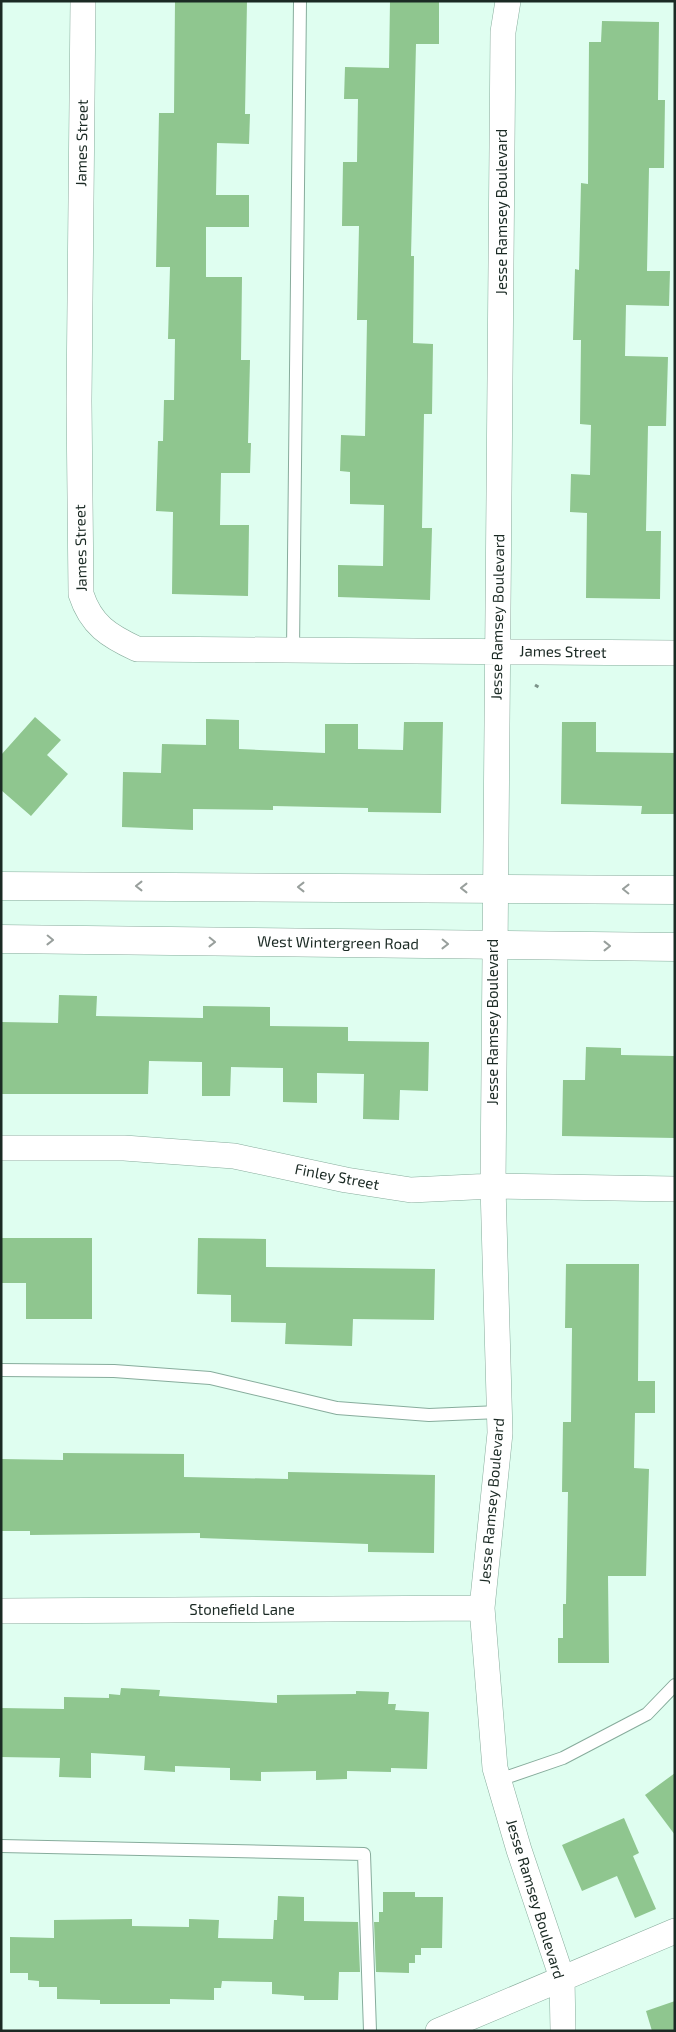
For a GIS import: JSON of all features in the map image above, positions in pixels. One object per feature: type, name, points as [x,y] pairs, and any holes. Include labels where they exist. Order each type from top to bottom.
[{"type":"street","name":"James Street","points":[[83,1],[79,401],[81,594],[86,610],[110,637],[137,649],[675,653]]},
{"type":"street","name":"Jesse Ramsey Boulevard","points":[[508,1],[503,32],[494,945],[493,1186],[500,1433],[482,1608],[495,1768],[519,1850],[562,1978],[563,2031]]},
{"type":"street","points":[[1,886],[675,890]]},
{"type":"street","name":"West Wintergreen Road","points":[[1,939],[675,946]]},
{"type":"street","name":"Finley Street","points":[[1,1148],[124,1148],[234,1156],[346,1180],[411,1190],[493,1186],[675,1189]]},
{"type":"street","name":"Stonefield Lane","points":[[1,1611],[482,1608]]},
{"type":"street","points":[[438,2031],[675,1931]]},
{"type":"lane","points":[[293,650],[300,1]]},
{"type":"lane","points":[[1,1370],[114,1371],[210,1378],[337,1408],[429,1415],[499,1412]]},
{"type":"lane","points":[[499,1780],[562,1758],[647,1714],[675,1685]]},
{"type":"lane","points":[[1,1846],[364,1854],[370,2031]]},
{"type":"path","points":[[536,685],[540,688]]},
{"type":"building","points":[[175,1],[247,1],[245,114],[250,114],[249,144],[217,143],[216,195],[249,195],[249,227],[206,227],[206,277],[242,277],[241,360],[250,360],[248,443],[251,443],[250,473],[221,473],[220,525],[249,525],[248,596],[172,594],[173,512],[156,511],[158,441],[163,441],[164,400],[174,400],[175,339],[168,339],[170,267],[156,267],[159,113],[174,113]]},
{"type":"building","points":[[390,1],[439,1],[439,44],[416,44],[411,256],[414,256],[413,343],[433,344],[432,414],[424,414],[422,528],[432,528],[430,600],[338,597],[338,565],[383,566],[384,505],[350,504],[350,472],[340,471],[341,435],[365,436],[367,320],[357,320],[359,226],[342,226],[343,162],[357,162],[358,99],[344,99],[345,67],[389,68]]},
{"type":"building","points":[[602,21],[659,22],[658,100],[665,100],[664,168],[649,168],[647,271],[670,271],[669,306],[626,305],[625,356],[668,357],[666,426],[648,426],[646,531],[661,531],[660,599],[586,598],[587,513],[570,512],[571,474],[590,475],[591,425],[580,424],[581,340],[573,340],[575,269],[579,270],[581,183],[588,184],[589,42],[601,42]]},
{"type":"building","points":[[35,717],[61,740],[47,755],[68,774],[31,816],[1,790],[1,755]]},
{"type":"building","points":[[206,719],[239,720],[239,749],[325,753],[325,724],[358,724],[358,749],[403,750],[404,722],[443,722],[441,813],[368,812],[368,808],[273,806],[273,810],[193,809],[193,830],[122,827],[123,772],[161,773],[162,744],[206,745]]},
{"type":"building","points":[[562,722],[596,722],[596,752],[675,753],[675,814],[641,814],[642,806],[561,804]]},
{"type":"building","points":[[59,995],[97,996],[96,1016],[203,1018],[203,1006],[270,1007],[270,1026],[348,1027],[348,1041],[429,1042],[428,1091],[400,1090],[399,1120],[363,1119],[364,1074],[317,1073],[317,1103],[283,1102],[283,1068],[231,1067],[230,1096],[202,1096],[202,1062],[149,1061],[148,1094],[1,1094],[1,1022],[58,1023]]},
{"type":"building","points":[[586,1047],[621,1048],[621,1055],[674,1056],[675,1138],[562,1136],[563,1080],[585,1080]]},
{"type":"building","points":[[1,1238],[92,1238],[92,1319],[26,1319],[26,1283],[1,1283]]},
{"type":"building","points":[[198,1238],[266,1239],[266,1267],[435,1269],[434,1320],[353,1319],[352,1346],[285,1344],[286,1323],[231,1322],[231,1295],[197,1294]]},
{"type":"building","points":[[566,1264],[639,1264],[638,1381],[655,1381],[655,1413],[635,1413],[634,1468],[649,1469],[646,1576],[608,1576],[609,1663],[558,1663],[558,1638],[563,1638],[563,1604],[566,1604],[568,1492],[562,1492],[563,1422],[571,1422],[572,1328],[565,1328]]},
{"type":"building","points":[[63,1453],[184,1454],[184,1477],[288,1479],[288,1472],[435,1475],[434,1553],[368,1552],[368,1544],[200,1538],[200,1533],[30,1535],[30,1531],[1,1531],[1,1459],[63,1460]]},
{"type":"building","points":[[121,1688],[160,1690],[159,1696],[277,1703],[277,1695],[356,1694],[356,1691],[389,1692],[388,1704],[396,1704],[395,1710],[429,1712],[427,1769],[391,1768],[391,1772],[347,1771],[347,1779],[316,1780],[316,1771],[261,1772],[261,1781],[230,1780],[230,1768],[175,1766],[175,1772],[144,1770],[145,1756],[91,1753],[91,1778],[59,1777],[60,1758],[1,1757],[1,1708],[64,1709],[64,1697],[109,1698],[109,1694],[120,1695]]},
{"type":"building","points":[[675,1773],[675,1835],[645,1795]]},
{"type":"building","points":[[624,1818],[639,1853],[633,1856],[656,1909],[635,1918],[617,1876],[582,1891],[562,1845]]},
{"type":"building","points":[[383,1892],[415,1892],[415,1897],[443,1897],[442,1948],[421,1948],[421,1955],[415,1955],[415,1963],[409,1963],[409,1973],[376,1972],[374,1922],[379,1922],[379,1912],[383,1912]]},
{"type":"building","points":[[278,1896],[304,1897],[304,1921],[358,1922],[360,1972],[339,1972],[338,2000],[304,2000],[304,1996],[272,1994],[272,1982],[222,1981],[221,1988],[214,1988],[214,2000],[170,1999],[170,2004],[100,2004],[100,2000],[57,1999],[57,1987],[39,1987],[39,1981],[28,1980],[28,1973],[10,1973],[10,1937],[54,1938],[54,1920],[132,1919],[132,1926],[189,1927],[189,1919],[219,1920],[218,1938],[273,1939],[274,1920],[277,1920]]},
{"type":"building","points":[[675,2001],[675,2031],[652,2031],[646,2011]]}]
